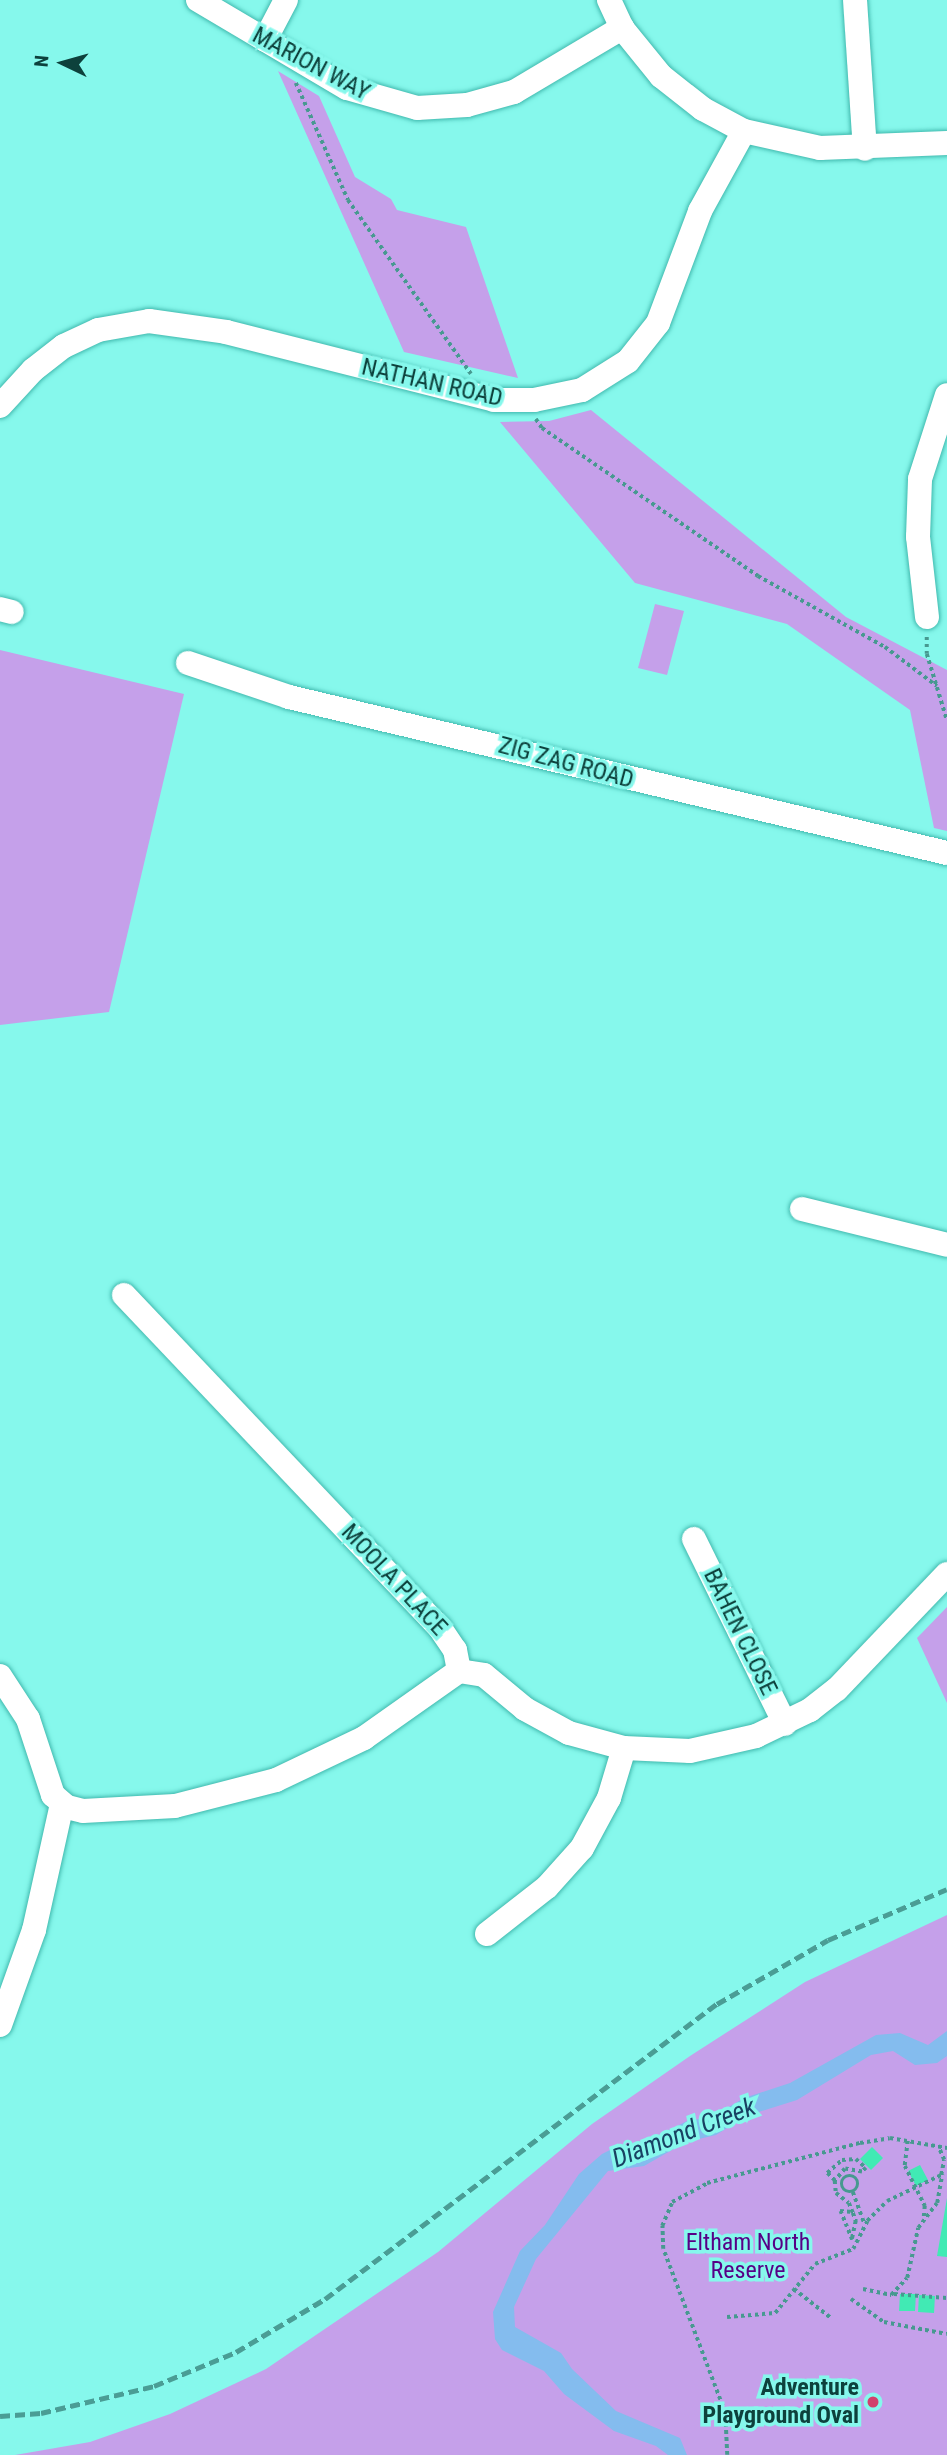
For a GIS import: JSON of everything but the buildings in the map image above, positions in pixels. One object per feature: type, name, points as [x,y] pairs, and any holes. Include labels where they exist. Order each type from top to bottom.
[{"type":"street","name":"MARION WAY","points":[[198,0],[361,95],[434,108],[483,102],[514,92],[622,28]]},
{"type":"street","points":[[265,40],[286,0]]},
{"type":"street","points":[[609,0],[622,28],[673,87],[744,131],[797,146],[865,149],[947,143]]},
{"type":"street","points":[[855,0],[865,149]]},
{"type":"street","name":"NATHAN ROAD","points":[[0,406],[33,370],[64,346],[98,330],[149,321],[226,332],[495,400],[534,400],[582,390],[628,361],[658,323],[700,211],[744,131]]},
{"type":"street","points":[[927,617],[918,537],[919,488],[928,444],[947,395]]},
{"type":"street","name":"ZIG ZAG ROAD","points":[[188,663],[289,697],[947,853]]},
{"type":"street","points":[[802,1209],[947,1245]]},
{"type":"street","name":"MOOLA PLACE","points":[[124,1295],[440,1628],[452,1644],[459,1671]]},
{"type":"street","name":"BAHEN CLOSE","points":[[694,1539],[785,1724]]},
{"type":"street","points":[[0,1676],[28,1720],[50,1788],[62,1804],[83,1811],[154,1808],[256,1787],[363,1738],[459,1671],[484,1675],[524,1709],[560,1729],[624,1748],[705,1749],[785,1724],[837,1689],[947,1574]]},
{"type":"street","points":[[487,1934],[547,1887],[582,1848],[609,1798],[624,1748]]},
{"type":"street","points":[[0,2025],[34,1930],[62,1804]]},
{"type":"path","points":[[927,617],[927,654],[947,720]]},
{"type":"path","points":[[908,2141],[905,2166],[925,2206],[923,2218]]},
{"type":"path","points":[[727,2455],[725,2413],[663,2249],[662,2226],[668,2209],[685,2192],[706,2183],[860,2143],[908,2141],[947,2148]]},
{"type":"path","points":[[891,2294],[910,2274],[916,2232],[923,2218],[937,2203],[944,2160],[938,2147]]},
{"type":"path","points":[[847,2169],[862,2172],[866,2168],[856,2159],[845,2159],[828,2171],[835,2181],[838,2196],[853,2212],[857,2227],[852,2240],[840,2211],[853,2212]]},
{"type":"path","points":[[845,2159],[847,2169]]},
{"type":"path","points":[[835,2181],[847,2169]]},
{"type":"path","points":[[727,2317],[770,2316],[818,2262],[853,2249],[865,2225],[896,2195],[916,2188],[942,2173]]},
{"type":"path","points":[[844,2190],[843,2180],[852,2176],[858,2184],[853,2192]]},
{"type":"path","points":[[838,2196],[844,2190]]},
{"type":"path","points":[[844,2190],[853,2192]]},
{"type":"path","points":[[853,2192],[865,2225]]},
{"type":"path","points":[[794,2289],[831,2318]]},
{"type":"path","points":[[863,2289],[891,2294],[914,2292],[947,2298]]},
{"type":"path","points":[[851,2299],[884,2322],[947,2334]]},
{"type":"green space","points":[[278,71],[319,96],[355,177],[391,199],[397,210],[466,227],[518,378],[404,352]]},
{"type":"green space","points":[[591,410],[846,617],[947,670],[947,831],[934,828],[910,710],[787,624],[635,583],[500,422],[549,421]]},
{"type":"green space","points":[[655,604],[684,611],[667,675],[638,668]]},
{"type":"green space","points":[[0,650],[184,694],[109,1012],[0,1025]]},
{"type":"green space","points":[[947,1607],[947,1703],[917,1638]]},
{"type":"green space","name":"Eltham North Reserve","points":[[947,1915],[947,2455],[15,2455],[90,2442],[170,2414],[266,2369],[438,2252],[592,2124],[690,2056],[805,1982]]},
{"type":"water","name":"Diamond Creek","points":[[947,2031],[947,2056],[937,2063],[915,2065],[893,2051],[871,2055],[797,2100],[746,2116],[716,2135],[686,2142],[644,2166],[608,2171],[536,2259],[514,2307],[515,2327],[561,2353],[572,2369],[616,2411],[680,2438],[687,2455],[668,2455],[656,2446],[614,2431],[564,2394],[544,2371],[502,2350],[495,2339],[493,2312],[520,2251],[545,2225],[579,2174],[602,2154],[618,2146],[640,2145],[687,2121],[712,2117],[744,2098],[790,2083],[876,2035],[900,2033],[928,2045]]},
{"type":"railway","points":[[0,2416],[41,2413],[154,2386],[236,2352],[325,2299],[717,2004],[828,1940],[947,1889]]},
{"type":"place","name":"Adventure Playground Oval","points":[[873,2402]]}]
